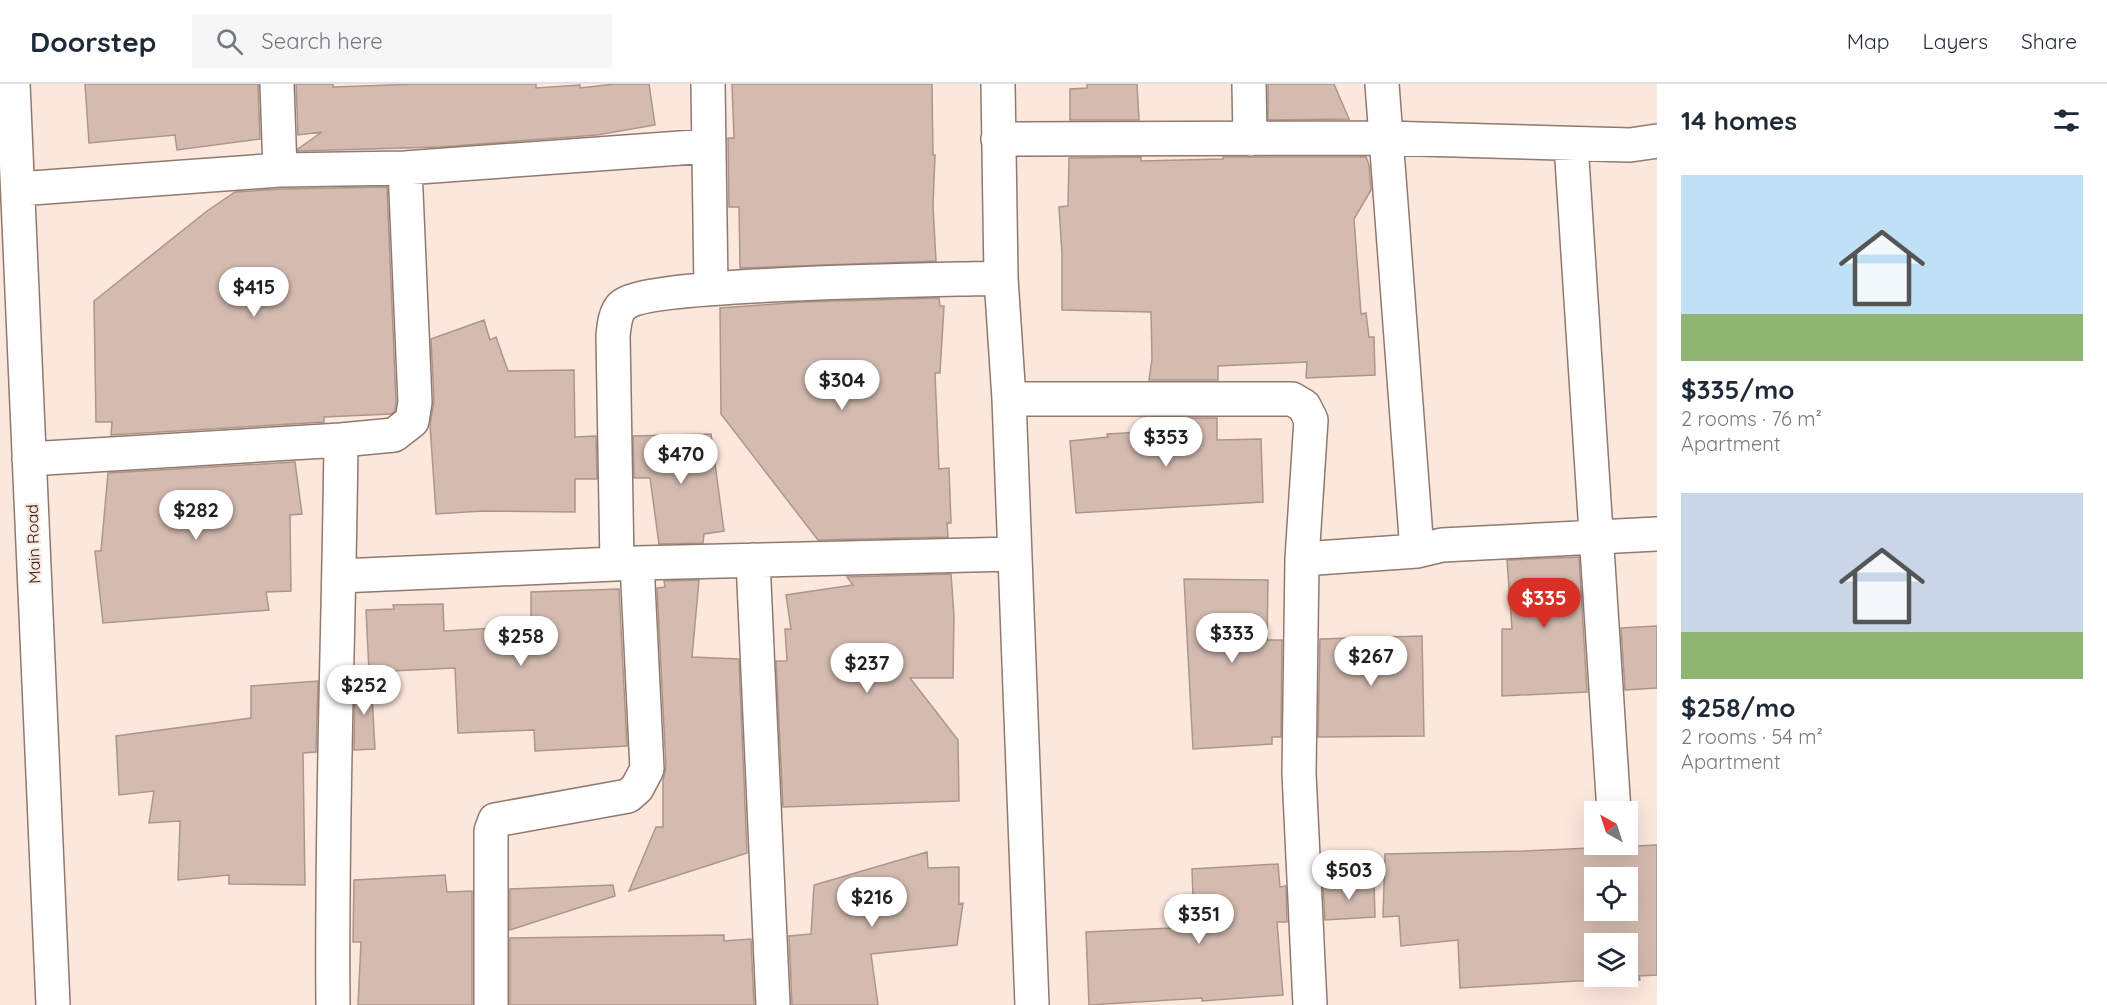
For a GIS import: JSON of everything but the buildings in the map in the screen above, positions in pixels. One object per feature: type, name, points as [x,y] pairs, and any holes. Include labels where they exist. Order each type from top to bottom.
[{"type":"street","name":"Main Road","points":[[13,84],[18,189],[13,376],[29,459],[53,1005]]},
{"type":"street","points":[[277,84],[280,170]]},
{"type":"street","points":[[708,84],[711,288]]},
{"type":"street","points":[[998,84],[1001,278],[1009,399],[1032,1005]]},
{"type":"street","points":[[1249,84],[1250,139]]},
{"type":"street","points":[[1382,84],[1417,551]]},
{"type":"street","points":[[999,139],[1385,138],[1630,145],[1657,141]]},
{"type":"street","points":[[1571,144],[1613,801]]},
{"type":"street","points":[[18,189],[280,170],[405,168],[708,146]]},
{"type":"street","points":[[29,459],[394,435],[411,421],[415,402],[405,168]]},
{"type":"street","points":[[491,1005],[490,831],[495,820],[628,796],[637,788],[647,769],[627,563],[613,336],[615,318],[622,305],[640,298],[711,288],[1001,278]]},
{"type":"street","points":[[1009,399],[1292,399],[1304,406],[1311,420],[1302,559],[1299,773],[1310,1005]]},
{"type":"street","points":[[333,1005],[332,914],[341,440]]},
{"type":"street","points":[[1302,559],[1417,551],[1442,545],[1657,534]]},
{"type":"street","points":[[340,576],[627,563],[1014,554]]},
{"type":"street","points":[[753,560],[773,1005]]}]
